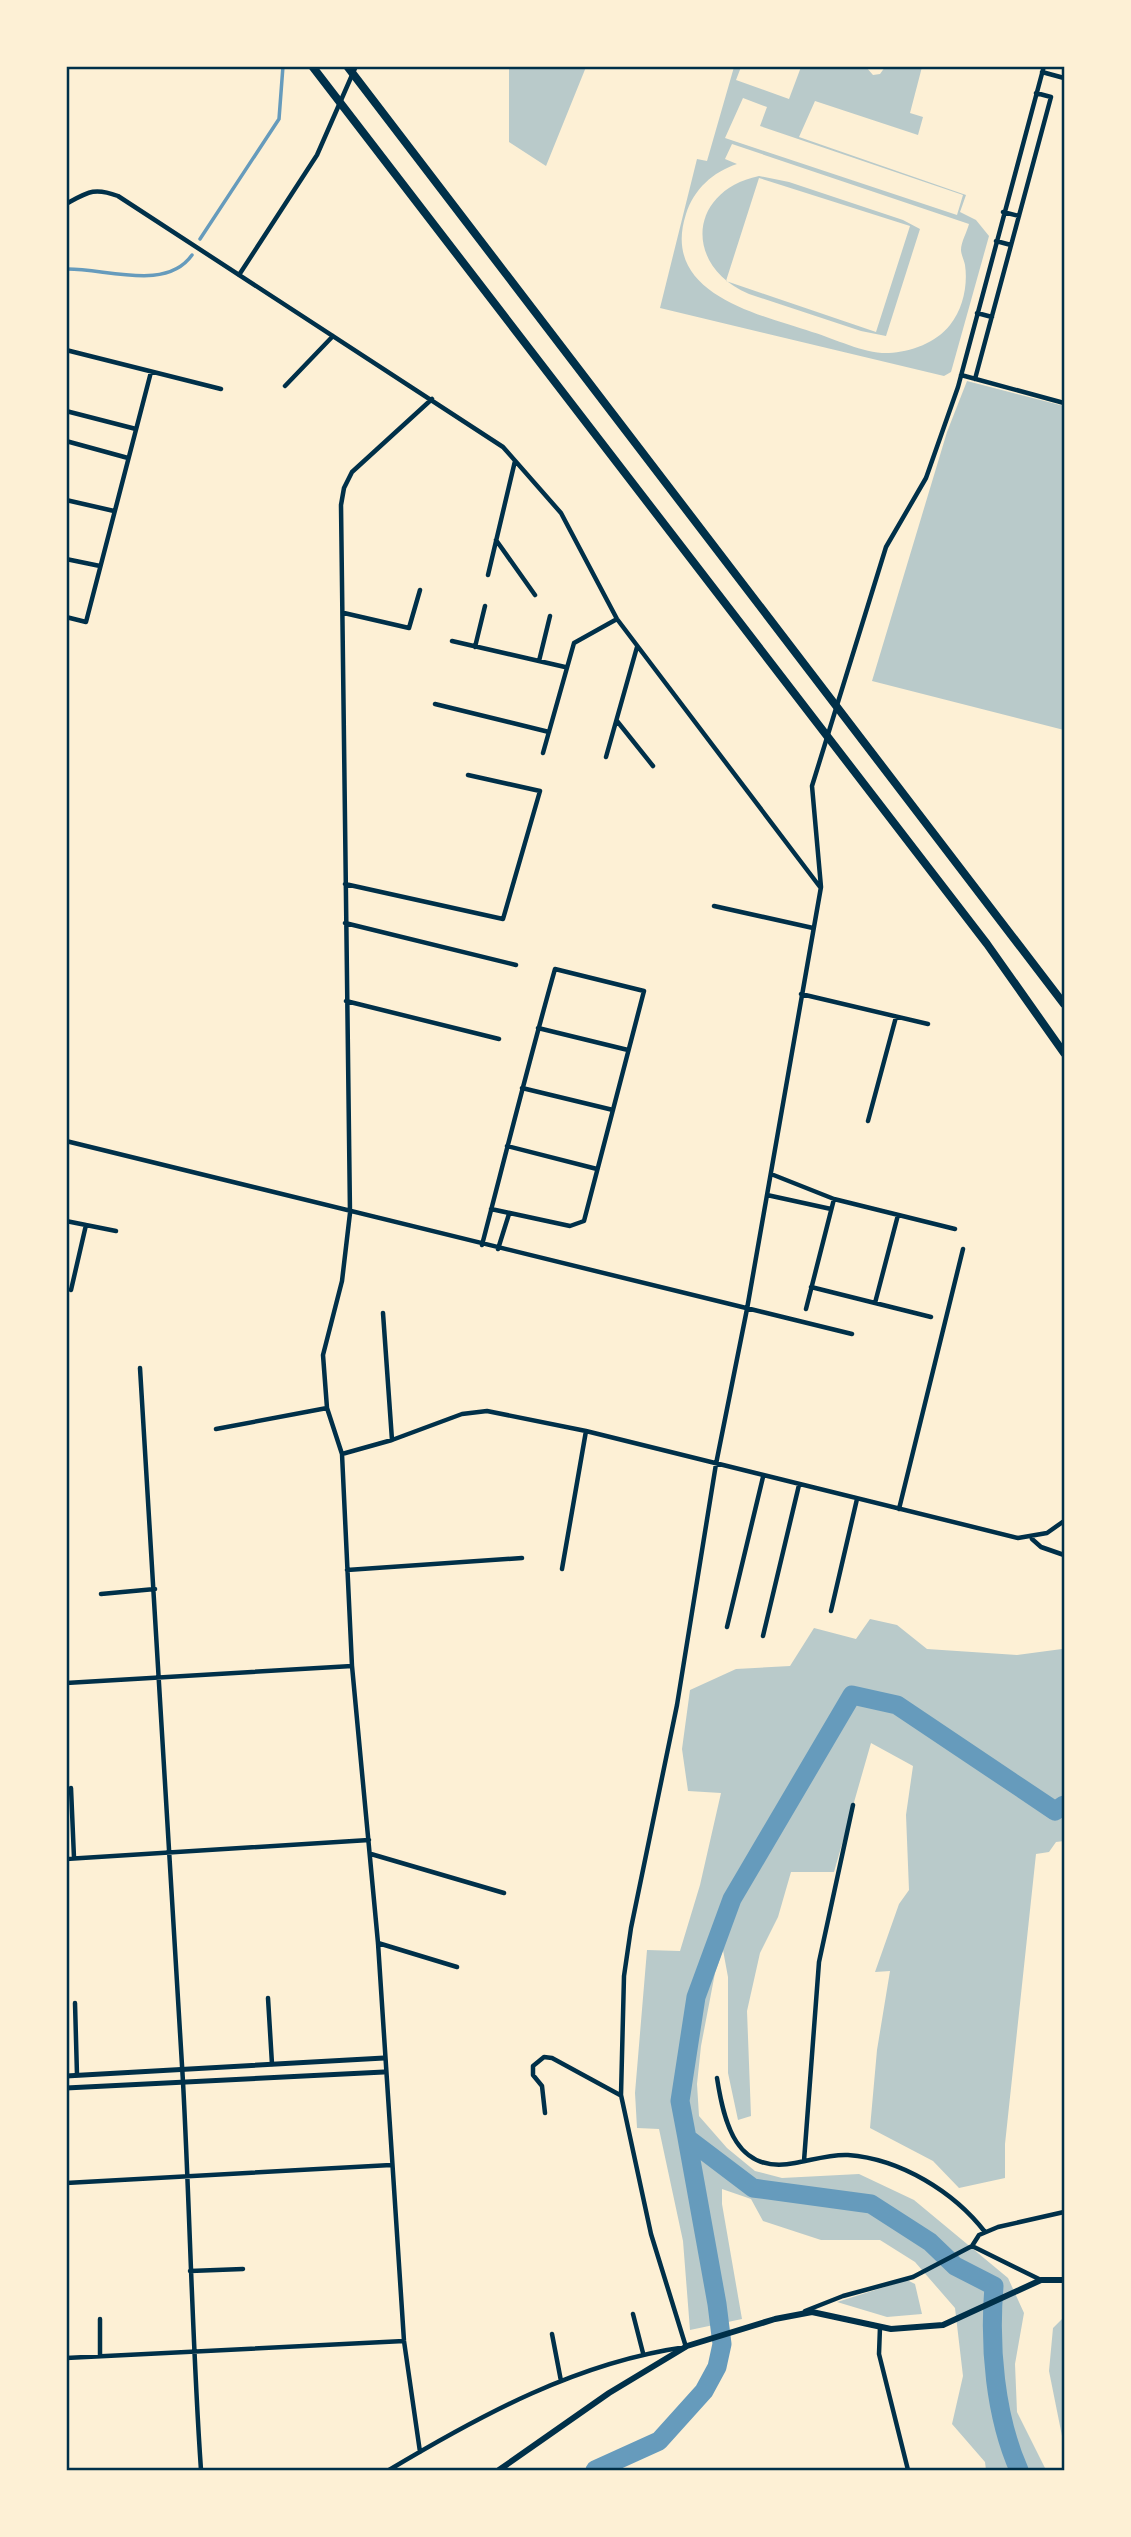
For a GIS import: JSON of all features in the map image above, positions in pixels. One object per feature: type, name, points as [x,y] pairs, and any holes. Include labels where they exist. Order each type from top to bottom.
[{"type":"highway","points":[[312,66],[979,933],[1065,1053]]},
{"type":"highway","points":[[347,66],[1065,1004]]},
{"type":"main road","points":[[499,2470],[609,2393],[687,2346],[797,2314],[823,2312],[880,2327],[916,2330],[943,2325],[1041,2280],[1065,2280]]},
{"type":"street","points":[[239,275],[328,135],[356,66]]},
{"type":"street","points":[[389,2470],[483,2417],[561,2381],[643,2353],[687,2346],[651,2234],[621,2095],[621,2022],[631,1928],[677,1705],[716,1464],[747,1309],[821,887],[819,842],[811,799],[817,769],[886,547],[926,478],[961,375],[1043,69],[1065,78]]},
{"type":"street","points":[[975,379],[1051,97],[1036,93]]},
{"type":"street","points":[[66,204],[87,192],[100,190],[118,196],[503,447],[561,513],[617,619],[821,887]]},
{"type":"street","points":[[1003,212],[1019,216]]},
{"type":"street","points":[[996,241],[1011,245]]},
{"type":"street","points":[[977,313],[992,317]]},
{"type":"street","points":[[285,386],[333,336]]},
{"type":"street","points":[[66,350],[221,389]]},
{"type":"street","points":[[66,617],[86,622],[151,372]]},
{"type":"street","points":[[961,375],[1065,403]]},
{"type":"street","points":[[420,2452],[404,2341],[371,1854],[352,1666],[342,1454],[327,1408],[324,1341],[342,1281],[350,1213],[341,505],[344,488],[352,472],[432,399]]},
{"type":"street","points":[[66,411],[136,429]]},
{"type":"street","points":[[66,441],[128,458]]},
{"type":"street","points":[[488,575],[515,460]]},
{"type":"street","points":[[66,500],[114,511]]},
{"type":"street","points":[[496,540],[535,595]]},
{"type":"street","points":[[66,559],[100,567]]},
{"type":"street","points":[[344,613],[409,628],[420,590]]},
{"type":"street","points":[[475,647],[485,606]]},
{"type":"street","points":[[539,661],[550,616]]},
{"type":"street","points":[[543,753],[573,643],[617,619]]},
{"type":"street","points":[[452,641],[565,667]]},
{"type":"street","points":[[606,757],[638,646]]},
{"type":"street","points":[[435,704],[549,732]]},
{"type":"street","points":[[617,720],[653,765]]},
{"type":"street","points":[[345,884],[503,919],[540,792],[468,775]]},
{"type":"street","points":[[714,906],[813,928]]},
{"type":"street","points":[[345,923],[516,965]]},
{"type":"street","points":[[482,1245],[491,1209],[507,1146],[522,1088],[555,969],[644,991],[584,1222],[578,1226],[491,1209]]},
{"type":"street","points":[[802,994],[928,1024]]},
{"type":"street","points":[[346,1001],[499,1039]]},
{"type":"street","points":[[867,1121],[896,1017]]},
{"type":"street","points":[[538,1028],[628,1050]]},
{"type":"street","points":[[522,1088],[612,1110]]},
{"type":"street","points":[[66,1141],[350,1213],[852,1334]]},
{"type":"street","points":[[507,1146],[597,1169]]},
{"type":"street","points":[[771,1174],[834,1199],[955,1229]]},
{"type":"street","points":[[767,1195],[831,1209]]},
{"type":"street","points":[[806,1309],[834,1199]]},
{"type":"street","points":[[498,1249],[509,1213]]},
{"type":"street","points":[[875,1303],[898,1214]]},
{"type":"street","points":[[66,1221],[116,1231]]},
{"type":"street","points":[[71,1290],[86,1225]]},
{"type":"street","points":[[899,1509],[963,1249]]},
{"type":"street","points":[[811,1287],[931,1317]]},
{"type":"street","points":[[383,1313],[392,1440]]},
{"type":"street","points":[[140,1368],[161,1677],[183,2081],[192,2353],[201,2470]]},
{"type":"street","points":[[216,1429],[327,1408]]},
{"type":"street","points":[[342,1454],[477,1411],[586,1432],[763,1477],[1031,1538],[1047,1533],[1065,1521]]},
{"type":"street","points":[[562,1569],[586,1432]]},
{"type":"street","points":[[727,1627],[763,1477]]},
{"type":"street","points":[[762,1636],[799,1485]]},
{"type":"street","points":[[831,1611],[857,1499]]},
{"type":"street","points":[[1031,1538],[1041,1548],[1065,1555]]},
{"type":"street","points":[[347,1570],[522,1558]]},
{"type":"street","points":[[101,1594],[155,1589]]},
{"type":"street","points":[[66,1683],[352,1666]]},
{"type":"street","points":[[71,1788],[74,1858]]},
{"type":"street","points":[[804,2161],[819,1962],[853,1805]]},
{"type":"street","points":[[66,1859],[369,1840]]},
{"type":"street","points":[[371,1854],[504,1893]]},
{"type":"street","points":[[377,1943],[457,1967]]},
{"type":"street","points":[[268,1997],[272,2064]]},
{"type":"street","points":[[75,2003],[77,2075]]},
{"type":"street","points":[[545,2113],[542,2086],[536,2082],[533,2066],[544,2057],[552,2058],[621,2095]]},
{"type":"street","points":[[66,2076],[384,2058]]},
{"type":"street","points":[[66,2088],[384,2072]]},
{"type":"street","points":[[717,2078],[729,2133],[741,2151],[762,2162],[777,2165],[846,2155],[900,2167],[970,2212],[985,2232]]},
{"type":"street","points":[[66,2183],[391,2165]]},
{"type":"street","points":[[797,2314],[843,2296],[927,2270],[971,2246],[974,2239],[985,2232],[1065,2212]]},
{"type":"street","points":[[971,2246],[1041,2280]]},
{"type":"street","points":[[190,2271],[243,2269]]},
{"type":"street","points":[[634,2314],[643,2353]]},
{"type":"street","points":[[100,2319],[100,2356]]},
{"type":"street","points":[[880,2327],[883,2373],[908,2470]]},
{"type":"street","points":[[552,2334],[561,2381]]},
{"type":"street","points":[[66,2358],[404,2341]]},
{"type":"shaded area","points":[[509,67],[586,67],[546,166],[509,142]]},
{"type":"shaded area","points":[[734,67],[741,67],[736,80],[789,99],[801,67],[866,67],[873,75],[880,74],[885,67],[922,67],[910,113],[923,117],[918,135],[815,101],[799,137],[966,195],[960,212],[976,220],[989,236],[951,372],[944,376],[660,308],[697,159],[707,161]],"holes":[[[743,98],[767,107],[760,126],[963,195],[957,215],[725,138]],[[732,144],[969,224],[961,250],[966,273],[965,289],[958,312],[950,325],[930,342],[905,351],[879,353],[850,346],[742,308],[700,282],[687,264],[682,241],[686,214],[699,189],[712,177],[737,164],[725,159]]]},
{"type":"shaded area","points":[[759,176],[789,182],[903,220],[920,229],[886,336],[861,331],[749,294],[728,282],[876,332],[910,226],[759,178],[726,280],[713,266],[704,248],[703,230],[707,213],[718,197],[735,184]]},
{"type":"shaded area","points":[[967,381],[1064,406],[1064,730],[872,681],[947,432]]},
{"type":"shaded area","points":[[870,1619],[897,1625],[927,1649],[1017,1655],[1062,1649],[1064,1657],[1064,1841],[1056,1842],[1049,1852],[1036,1854],[1005,2144],[1005,2178],[959,2188],[933,2161],[870,2128],[877,2050],[890,1971],[875,1972],[899,1904],[909,1890],[906,1815],[913,1766],[871,1743],[834,1872],[791,1872],[778,1917],[760,1953],[747,2011],[751,2116],[738,2120],[728,2073],[728,1977],[723,1950],[715,1973],[701,2046],[697,2084],[699,2116],[727,2148],[755,2171],[782,2178],[859,2174],[914,2200],[1008,2278],[1024,2313],[1015,2364],[1017,2412],[1046,2470],[986,2470],[985,2462],[952,2424],[963,2376],[955,2308],[915,2262],[880,2240],[821,2240],[763,2221],[751,2199],[722,2189],[722,2204],[742,2319],[690,2330],[683,2241],[659,2129],[637,2128],[635,2093],[647,1950],[680,1951],[700,1885],[721,1793],[688,1791],[682,1749],[690,1690],[736,1669],[790,1666],[814,1628],[856,1639]]},
{"type":"shaded area","points":[[907,2280],[915,2284],[922,2314],[887,2317],[837,2302]]},
{"type":"shaded area","points":[[1064,2317],[1064,2446],[1049,2371],[1053,2328]]},
{"type":"waterway","points":[[200,239],[279,119],[283,66]]},
{"type":"waterway","points":[[66,269],[134,276],[151,275],[167,273],[181,266],[192,255]]},
{"type":"waterway","points":[[1019,2470],[999,2404],[993,2356],[994,2286],[955,2266],[930,2242],[871,2204],[753,2188],[687,2138],[680,2101],[696,1997],[732,1899],[852,1695],[897,1705],[1055,1811],[1064,1805]]},
{"type":"waterway","points":[[595,2470],[659,2441],[704,2391],[717,2367],[722,2344],[717,2304],[687,2138]]}]
